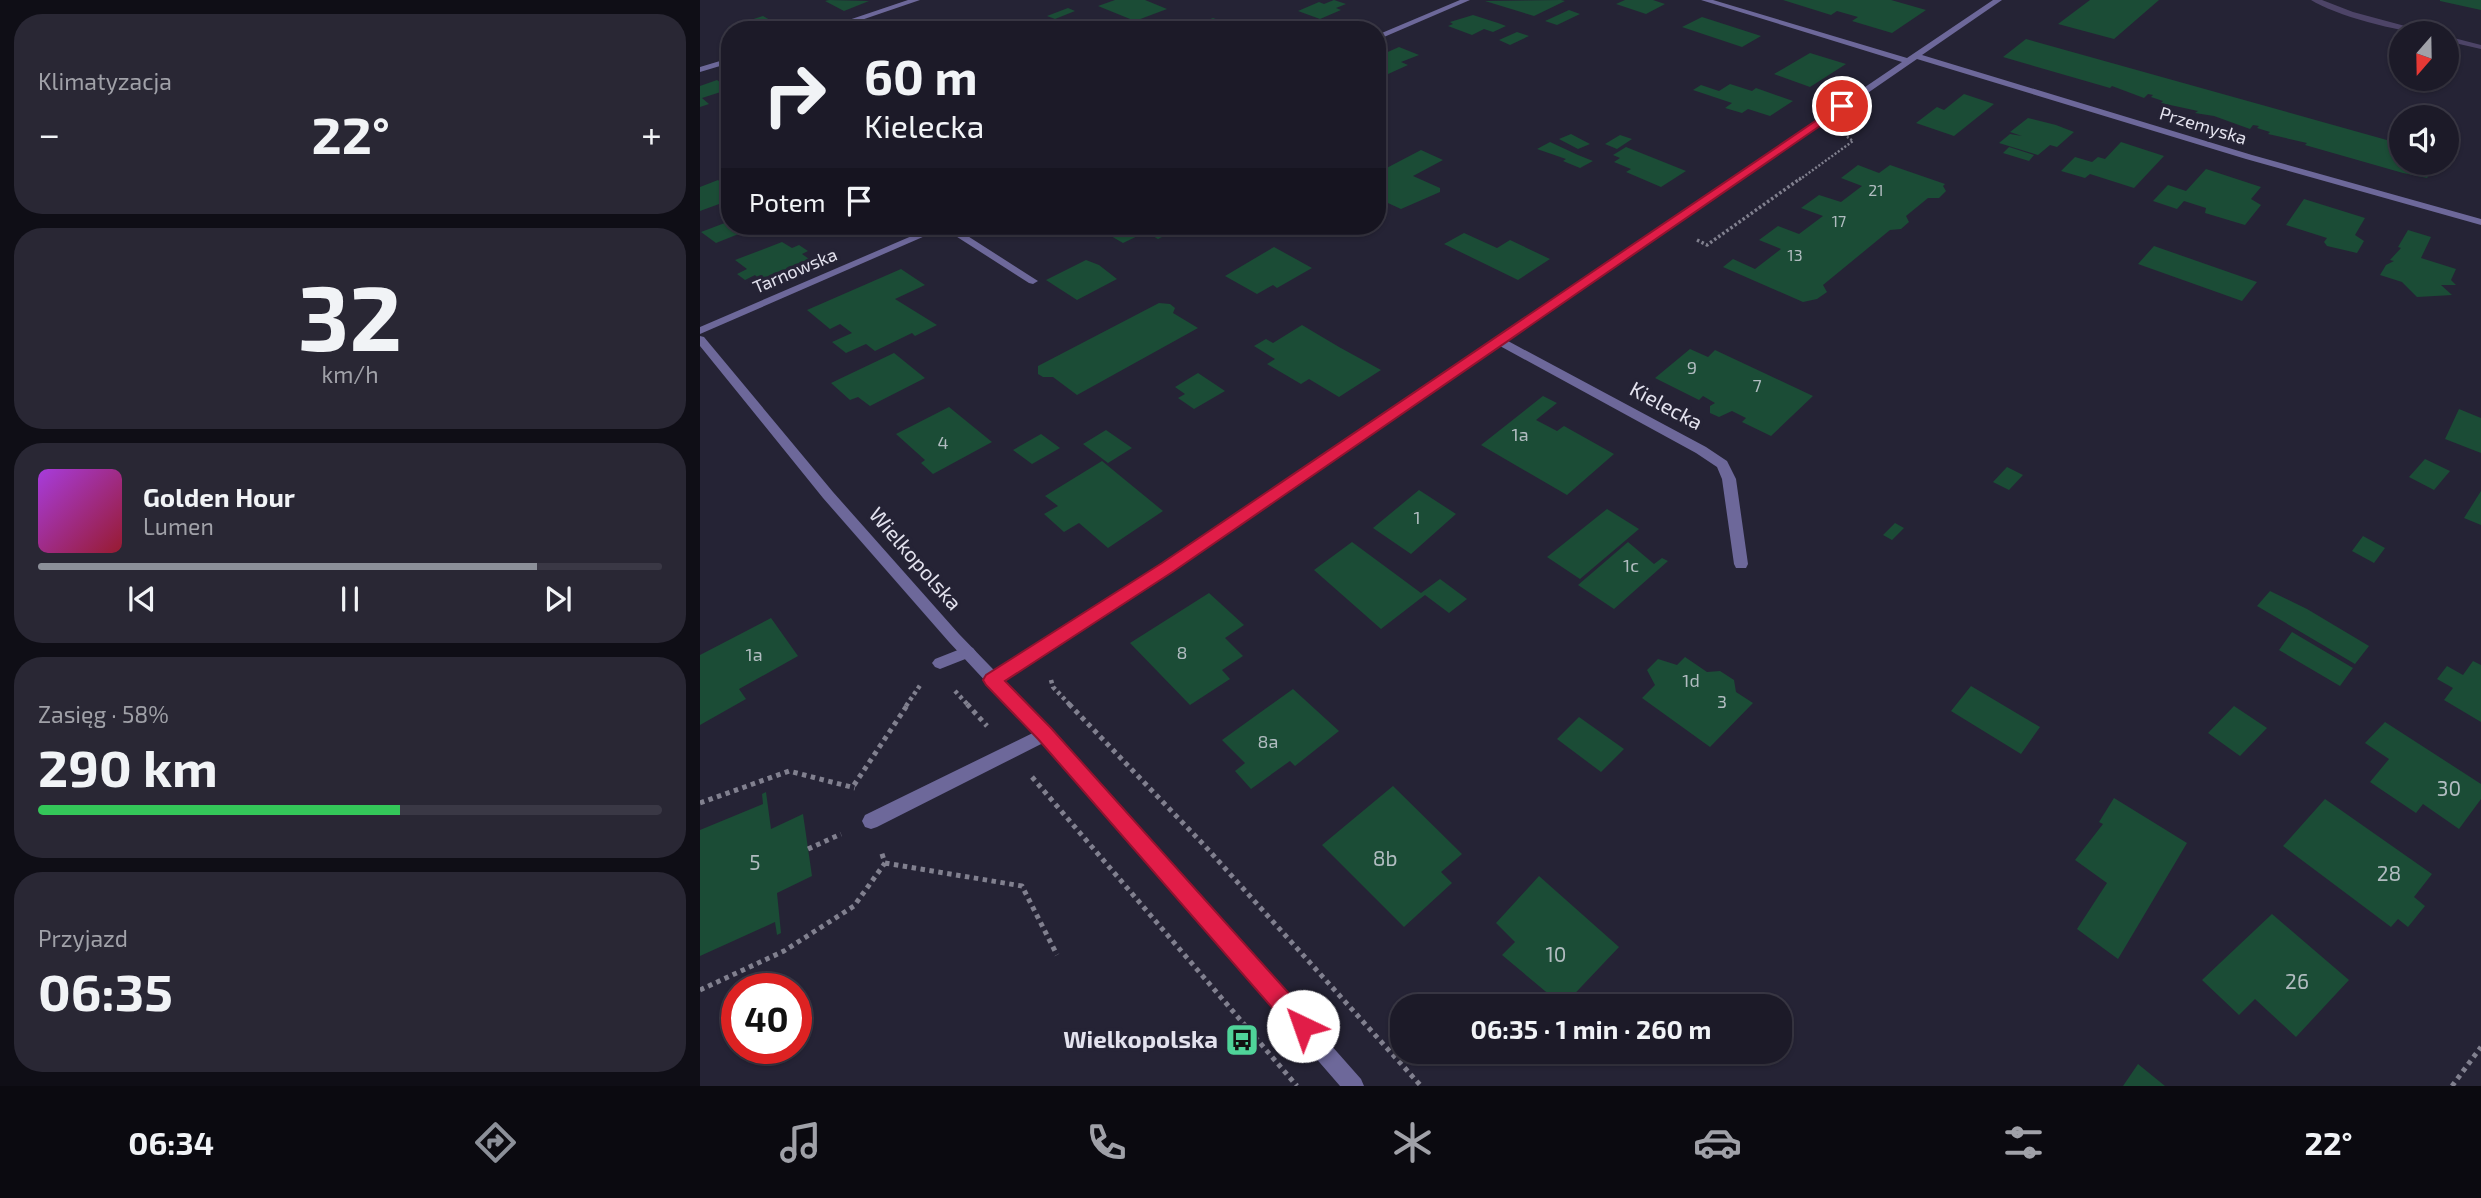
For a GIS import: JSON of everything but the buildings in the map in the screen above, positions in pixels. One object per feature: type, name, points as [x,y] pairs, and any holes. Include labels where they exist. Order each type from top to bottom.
[{"type":"street","points":[[851,21],[916,0]]},
{"type":"street","points":[[1386,34],[1465,0]]},
{"type":"street","name":"Przemyska","points":[[1705,0],[2481,222]]},
{"type":"street","points":[[992,680],[1168,567],[1998,0]]},
{"type":"street","points":[[700,69],[721,63]]},
{"type":"street","name":"Tarnowska","points":[[700,331],[923,235]]},
{"type":"street","points":[[958,235],[1032,281]]},
{"type":"street","name":"Wielkopolska","points":[[700,339],[828,495],[992,680],[1045,734],[1354,1086]]},
{"type":"street","name":"Kielecka","points":[[1498,340],[1722,464],[1730,479],[1741,564]]},
{"type":"street","points":[[940,663],[968,652]]},
{"type":"street","points":[[871,821],[1045,734]]},
{"type":"path","points":[[1689,237],[1707,245],[1853,141],[1843,134]]},
{"type":"path","points":[[1052,674],[1053,687],[1205,845],[1421,1086]]},
{"type":"path","points":[[854,785],[926,677]]},
{"type":"path","points":[[950,686],[1010,751],[1297,1086]]},
{"type":"path","points":[[700,803],[789,771],[854,785]]},
{"type":"path","points":[[854,785],[871,821],[885,863]]},
{"type":"path","points":[[885,863],[1022,887],[1057,955]]},
{"type":"path","points":[[700,990],[784,950],[853,906],[885,863]]},
{"type":"path","points":[[2452,1086],[2481,1047]]},
{"type":"waterway","points":[[2315,0],[2350,14],[2389,24]]},
{"type":"waterway","points":[[2459,41],[2481,47]]},
{"type":"place","name":"Wielkopolska","points":[[1242,1040]]},
{"type":"route","points":[[1303,1026],[1045,734],[992,680],[1168,567],[1842,106]]}]
